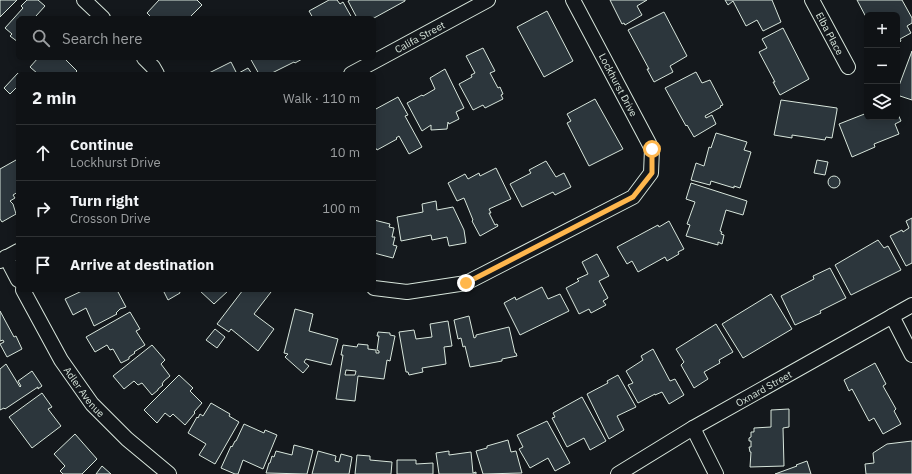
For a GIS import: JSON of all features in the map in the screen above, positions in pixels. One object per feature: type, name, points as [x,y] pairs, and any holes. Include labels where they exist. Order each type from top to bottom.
[{"type":"street","name":"Califa Street","points":[[355,72],[488,0]]},
{"type":"street","name":"Lockhurst Drive","points":[[376,288],[407,292],[466,283],[633,197],[652,173],[652,149],[573,0]]},
{"type":"street","name":"Elba Place","points":[[812,0],[848,66]]},
{"type":"street","points":[[89,2],[101,16]]},
{"type":"street","points":[[146,60],[156,72]]},
{"type":"street","points":[[8,256],[16,275]]},
{"type":"street","name":"Adler Avenue","points":[[24,292],[62,360],[92,404],[127,439],[169,474]]},
{"type":"street","name":"Oxnard Street","points":[[618,474],[693,428],[912,305]]},
{"type":"street","points":[[892,316],[912,355]]},
{"type":"street","points":[[693,428],[716,474]]},
{"type":"building","points":[[0,0],[17,0],[0,17]]},
{"type":"building","points":[[27,0],[38,0],[45,6],[36,16],[16,16],[16,40],[10,36],[12,34],[5,28],[23,8],[21,6]]},
{"type":"building","points":[[159,0],[197,0],[202,5],[191,16],[150,16],[147,13]]},
{"type":"building","points":[[329,0],[337,0],[340,4],[343,2],[351,16],[312,16],[309,11]]},
{"type":"building","points":[[405,0],[376,17],[356,16],[348,1]]},
{"type":"building","points":[[610,0],[647,0],[637,6],[642,15],[625,25],[624,23],[622,24]]},
{"type":"building","points":[[725,0],[772,0],[781,22],[763,31],[757,20],[746,26],[733,1],[728,5]]},
{"type":"building","points":[[857,0],[902,0],[912,18],[912,23],[907,26],[911,33],[900,39],[900,12],[864,12],[864,13]]},
{"type":"building","points":[[547,11],[573,61],[544,77],[517,27]]},
{"type":"building","points":[[664,12],[687,56],[670,66],[673,72],[654,82],[647,69],[649,69],[628,30]]},
{"type":"building","points":[[783,28],[809,79],[780,95],[773,82],[775,82],[759,52],[767,48],[762,39]]},
{"type":"building","points":[[483,48],[495,71],[490,73],[498,88],[500,87],[503,94],[501,95],[503,99],[485,108],[483,105],[473,110],[459,84],[472,77],[471,75],[475,73],[466,56]]},
{"type":"building","points":[[912,51],[912,100],[900,96],[900,83]]},
{"type":"building","points":[[36,60],[66,60],[77,71],[36,72],[30,67]]},
{"type":"building","points":[[251,60],[300,60],[274,72],[258,72]]},
{"type":"building","points":[[231,62],[236,72],[211,72]]},
{"type":"building","points":[[248,68],[251,72],[241,72]]},
{"type":"building","points":[[445,69],[464,108],[456,112],[459,119],[449,124],[448,122],[447,129],[431,130],[431,125],[422,131],[407,103],[435,89],[430,78]]},
{"type":"building","points":[[696,72],[702,83],[710,80],[723,105],[705,116],[706,118],[712,115],[716,124],[694,137],[687,125],[686,126],[665,88]]},
{"type":"building","points":[[16,75],[16,88],[10,94],[4,88]]},
{"type":"building","points":[[398,97],[408,115],[405,116],[422,147],[409,154],[399,136],[396,138],[397,139],[377,150],[376,109]]},
{"type":"building","points":[[595,99],[623,149],[589,166],[567,123],[571,121],[567,114]]},
{"type":"building","points":[[781,100],[837,108],[832,138],[826,137],[825,140],[792,135],[792,138],[774,135]]},
{"type":"building","points":[[864,114],[864,120],[900,120],[900,119],[901,121],[895,124],[899,134],[874,144],[875,147],[852,157],[839,124]]},
{"type":"building","points":[[716,133],[747,142],[744,150],[751,152],[740,188],[734,186],[734,188],[711,181],[710,185],[691,180],[696,163],[704,166],[709,147],[711,148]]},
{"type":"building","points":[[16,160],[16,193],[13,195],[15,198],[10,201],[13,204],[16,214],[2,222],[0,219],[0,169]]},
{"type":"building","points":[[817,160],[828,162],[825,175],[814,173]]},
{"type":"building","points":[[546,161],[556,177],[564,173],[571,187],[555,195],[553,192],[522,207],[510,184],[531,173],[529,170]]},
{"type":"building","points":[[496,168],[511,199],[489,209],[491,213],[489,213],[495,225],[497,224],[498,226],[480,236],[472,221],[473,220],[464,198],[457,201],[448,183],[465,174],[468,179],[479,173],[480,176]]},
{"type":"building","points":[[832,176],[836,176],[840,182],[836,188],[832,188],[828,184],[828,180]]},
{"type":"building","points":[[691,183],[747,201],[743,215],[726,210],[720,231],[722,232],[721,234],[724,235],[722,244],[718,242],[718,245],[686,236],[690,225],[687,224],[695,202],[686,199]]},
{"type":"building","points":[[436,201],[437,210],[453,207],[464,230],[466,243],[449,246],[447,237],[432,240],[431,235],[401,241],[397,217],[423,212],[422,204]]},
{"type":"building","points":[[912,218],[912,263],[906,266],[890,236],[902,230],[903,232],[909,228],[906,221]]},
{"type":"building","points":[[376,220],[390,224],[389,227],[394,228],[392,237],[395,237],[393,245],[397,246],[393,258],[376,254]]},
{"type":"building","points":[[669,221],[684,249],[678,252],[679,254],[667,261],[665,257],[638,272],[632,261],[627,264],[617,247],[658,225],[659,227]]},
{"type":"building","points":[[878,240],[884,248],[888,246],[901,270],[851,295],[835,265]]},
{"type":"building","points":[[597,254],[609,276],[599,281],[608,298],[603,301],[606,305],[591,313],[589,309],[579,314],[566,288],[579,281],[577,279],[588,274],[582,262]]},
{"type":"building","points":[[830,268],[846,298],[820,311],[821,313],[795,325],[781,296],[814,279],[813,276]]},
{"type":"building","points":[[542,287],[548,299],[560,294],[569,311],[520,335],[504,303],[515,297],[516,300]]},
{"type":"building","points":[[80,292],[118,292],[126,307],[120,309],[116,313],[117,314],[94,326],[86,308],[73,315],[65,299]]},
{"type":"building","points":[[164,292],[180,292],[180,293],[168,300]]},
{"type":"building","points":[[201,292],[227,292],[214,304]]},
{"type":"building","points":[[241,292],[271,292],[254,314],[274,329],[258,351],[231,329],[229,332],[217,324]]},
{"type":"building","points":[[771,294],[792,329],[743,358],[722,324]]},
{"type":"building","points":[[295,309],[313,314],[309,331],[338,339],[331,365],[306,359],[304,362],[309,366],[303,373],[285,357],[288,354],[284,353]]},
{"type":"building","points":[[0,311],[14,337],[16,336],[22,349],[7,357],[0,344],[4,342],[3,340],[0,341]]},
{"type":"building","points":[[130,312],[140,329],[136,331],[145,345],[134,352],[135,353],[129,357],[129,359],[121,363],[113,349],[110,350],[107,345],[95,352],[86,337]]},
{"type":"building","points":[[469,316],[474,338],[476,335],[509,327],[517,356],[502,359],[502,361],[470,367],[465,346],[463,347],[461,338],[458,339],[454,320]]},
{"type":"building","points":[[448,321],[452,346],[444,347],[446,364],[422,368],[423,372],[409,375],[408,372],[406,372],[399,332],[414,330],[416,339],[432,337],[430,324]]},
{"type":"building","points":[[716,324],[733,352],[719,360],[720,363],[704,372],[708,379],[694,388],[681,365],[684,362],[676,349]]},
{"type":"building","points":[[215,329],[225,337],[217,348],[206,340]]},
{"type":"building","points":[[378,332],[390,333],[390,335],[395,336],[390,361],[387,360],[384,379],[358,376],[355,401],[336,399],[343,355],[341,355],[343,345],[357,347],[358,344],[368,345],[368,349],[376,350],[376,353],[379,353],[377,350],[379,336],[377,336]],"holes":[[[346,370],[356,371],[355,375],[345,375]]]},
{"type":"building","points":[[152,345],[165,360],[161,364],[170,376],[152,395],[142,383],[138,385],[134,381],[124,389],[113,376]]},
{"type":"building","points":[[653,349],[670,381],[675,379],[684,395],[669,404],[662,392],[638,403],[628,385],[633,383],[626,371],[643,360],[641,356]]},
{"type":"building","points":[[875,363],[886,384],[883,386],[896,409],[894,411],[901,424],[883,434],[874,418],[869,421],[852,389],[849,391],[844,380]]},
{"type":"building","points":[[6,364],[20,387],[21,386],[18,381],[32,371],[42,386],[38,389],[38,387],[5,409],[0,410],[0,369]]},
{"type":"building","points":[[179,375],[193,388],[190,391],[202,403],[185,425],[173,414],[170,417],[165,413],[157,423],[144,410]]},
{"type":"building","points":[[618,375],[636,407],[617,416],[624,430],[609,439],[587,394],[608,383],[607,381]]},
{"type":"building","points":[[42,393],[52,407],[48,409],[61,426],[32,448],[9,417]]},
{"type":"building","points":[[582,397],[606,441],[590,450],[584,438],[567,447],[552,418],[555,417],[553,413]]},
{"type":"building","points":[[211,403],[230,414],[229,416],[239,422],[215,464],[199,455],[206,444],[188,433],[197,417],[198,418],[200,414],[203,416]]},
{"type":"building","points":[[789,409],[789,427],[783,428],[784,466],[750,467],[751,452],[749,447],[751,447],[751,441],[749,441],[749,438],[751,437],[751,432],[754,432],[754,428],[771,427],[771,410]]},
{"type":"building","points":[[547,421],[570,463],[555,471],[548,458],[530,468],[519,449],[523,447],[517,435]]},
{"type":"building","points":[[244,424],[264,433],[265,430],[277,435],[263,469],[243,460],[238,474],[235,474],[221,468],[231,446],[232,447],[236,441]]},
{"type":"building","points":[[75,434],[97,459],[82,474],[63,474],[60,471],[65,466],[54,454]]},
{"type":"building","points":[[508,440],[511,452],[516,451],[522,473],[483,474],[476,451]]},
{"type":"building","points":[[912,441],[912,474],[866,474],[865,464],[874,463],[873,453],[887,444]]},
{"type":"building","points":[[294,445],[313,450],[307,474],[266,473],[272,456],[274,457],[276,451],[292,455]]},
{"type":"building","points":[[318,451],[336,456],[335,461],[339,462],[341,454],[352,457],[349,474],[312,474]]},
{"type":"building","points":[[449,451],[449,455],[471,452],[473,473],[476,472],[476,474],[439,474],[436,453]]},
{"type":"building","points":[[357,455],[370,456],[370,460],[392,462],[391,474],[355,474]]},
{"type":"building","points":[[397,460],[416,460],[416,464],[433,463],[433,474],[397,474]]},
{"type":"building","points":[[807,461],[811,474],[775,474],[797,466],[796,465]]},
{"type":"building","points":[[102,466],[111,474],[96,474]]},
{"type":"route","points":[[466,283],[633,197],[652,173],[652,149]]}]
